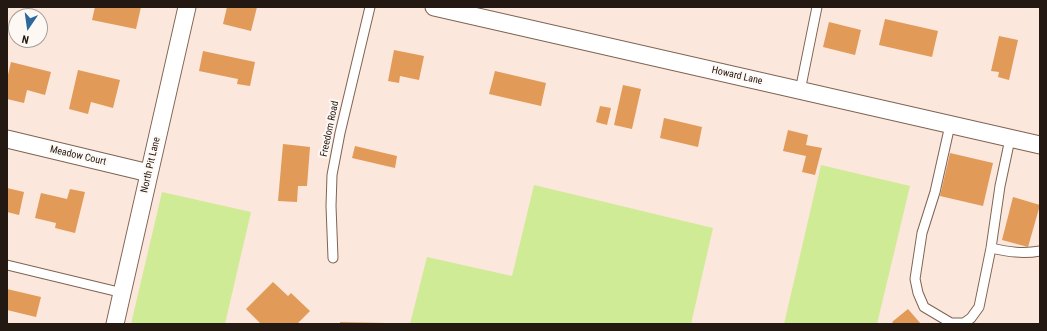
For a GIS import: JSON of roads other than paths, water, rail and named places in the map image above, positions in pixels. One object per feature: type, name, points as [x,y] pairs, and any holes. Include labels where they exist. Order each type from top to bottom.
[{"type":"street","name":"North Pit Lane","points":[[115,324],[187,7]]},
{"type":"street","name":"Howard Lane","points":[[434,7],[481,12],[800,90],[1040,145]]},
{"type":"street","name":"Meadow Court","points":[[7,139],[149,173]]},
{"type":"lane","name":"Freedom Road","points":[[333,258],[331,206],[332,175],[340,133],[370,7]]},
{"type":"lane","points":[[800,90],[817,7]]},
{"type":"lane","points":[[950,124],[935,192],[922,233],[915,280],[918,293],[924,307],[951,323],[964,323],[971,318],[979,307],[992,248],[1000,186],[1010,139]]},
{"type":"lane","points":[[992,248],[1026,253],[1040,250]]},
{"type":"lane","points":[[7,265],[122,293]]}]
